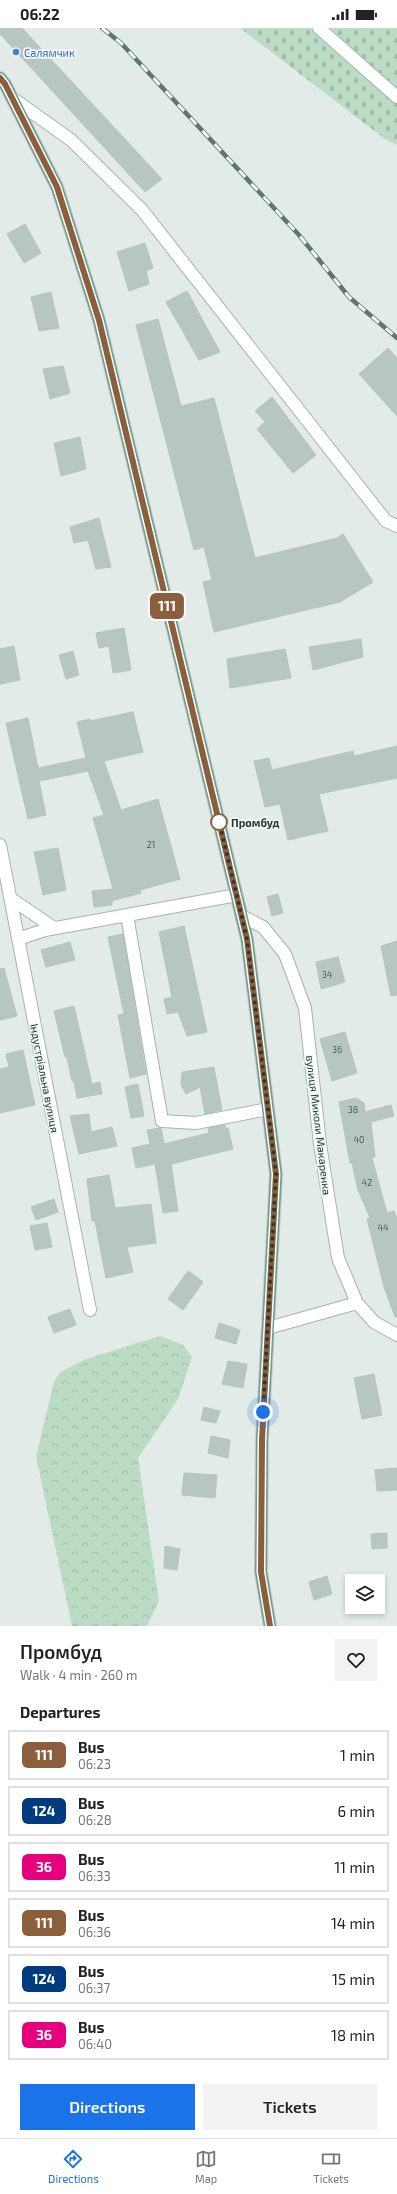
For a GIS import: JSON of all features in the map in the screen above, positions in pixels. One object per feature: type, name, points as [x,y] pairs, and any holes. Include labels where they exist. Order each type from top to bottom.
[{"type":"main road","points":[[0,78],[7,95],[57,187],[99,320],[247,939],[276,1174],[262,1440],[261,1572],[270,1626]]},
{"type":"street","points":[[319,28],[397,97]]},
{"type":"street","points":[[7,95],[71,140],[142,210],[386,521],[397,526]]},
{"type":"street","name":"Індустріальна вулиця","points":[[0,845],[7,895],[18,940],[90,1310]]},
{"type":"street","points":[[7,895],[54,928]]},
{"type":"street","points":[[18,940],[54,928],[237,895]]},
{"type":"street","points":[[127,915],[162,1121],[196,1123],[268,1109]]},
{"type":"street","name":"вулиця Миколи Макаренка","points":[[242,916],[263,927],[285,954],[305,1008],[320,1144],[338,1258],[357,1303],[374,1322],[397,1335]]},
{"type":"street","points":[[268,1328],[357,1303]]},
{"type":"green space","points":[[240,28],[397,28],[397,145],[385,139]]},
{"type":"green space","points":[[160,1336],[183,1345],[192,1357],[178,1399],[138,1458],[159,1601],[147,1626],[72,1626],[36,1456],[54,1382],[60,1372],[86,1359]]},
{"type":"building","points":[[0,28],[22,28],[162,179],[145,192],[0,34]]},
{"type":"building","points":[[25,224],[41,253],[24,263],[7,234]]},
{"type":"building","points":[[145,243],[153,268],[146,271],[149,284],[129,291],[117,252]]},
{"type":"building","points":[[187,291],[220,352],[199,360],[166,302]]},
{"type":"building","points":[[51,292],[59,328],[39,331],[31,297]]},
{"type":"building","points":[[158,319],[181,406],[214,398],[255,558],[337,538],[343,534],[373,582],[340,602],[214,632],[203,582],[212,580],[204,547],[194,550],[136,325]]},
{"type":"building","points":[[388,348],[397,358],[397,416],[359,374]]},
{"type":"building","points":[[63,366],[70,393],[50,399],[43,369]]},
{"type":"building","points":[[272,397],[316,455],[293,473],[257,429],[265,422],[255,411]]},
{"type":"building","points":[[80,437],[86,469],[61,476],[54,443]]},
{"type":"building","points":[[99,518],[111,567],[96,569],[88,540],[74,543],[70,527]]},
{"type":"building","points":[[124,628],[131,670],[113,673],[109,646],[99,648],[96,633]]},
{"type":"building","points":[[361,639],[363,657],[313,670],[309,647]]},
{"type":"building","points":[[14,646],[20,680],[0,684],[0,649]]},
{"type":"building","points":[[285,649],[291,678],[230,688],[227,659]]},
{"type":"building","points":[[73,651],[79,675],[66,679],[59,655]]},
{"type":"building","points":[[133,712],[143,752],[104,761],[121,810],[158,799],[180,879],[140,890],[141,893],[112,901],[112,905],[94,907],[92,891],[113,889],[93,818],[104,815],[88,771],[39,781],[46,815],[28,819],[6,723],[28,718],[38,768],[86,758],[77,722],[90,719],[90,721]]},
{"type":"building","points":[[397,746],[397,778],[319,794],[328,831],[288,840],[280,804],[265,807],[254,761],[269,758],[272,770],[353,751],[354,756]]},
{"type":"building","points":[[58,848],[66,890],[43,895],[34,852]]},
{"type":"building","points":[[278,894],[283,913],[272,916],[267,897]]},
{"type":"building","points":[[184,926],[207,1032],[187,1036],[178,1012],[167,1014],[164,999],[172,997],[159,932]]},
{"type":"building","points":[[123,934],[146,1074],[130,1078],[118,1015],[124,1014],[108,937]]},
{"type":"building","points":[[397,941],[397,995],[391,996],[381,946]]},
{"type":"building","points":[[70,942],[75,960],[46,967],[41,950]]},
{"type":"building","points":[[338,957],[345,982],[321,989],[316,962]]},
{"type":"building","points":[[4,968],[17,1016],[0,1020],[0,969]]},
{"type":"building","points":[[74,1006],[92,1084],[100,1082],[102,1094],[77,1098],[74,1081],[72,1081],[67,1057],[65,1057],[54,1011]]},
{"type":"building","points":[[345,1032],[357,1073],[332,1081],[320,1039]]},
{"type":"building","points":[[23,1050],[35,1105],[0,1113],[0,1069],[9,1067],[6,1054]]},
{"type":"building","points":[[214,1067],[222,1110],[205,1114],[200,1087],[186,1094],[181,1085],[182,1072]]},
{"type":"building","points":[[138,1084],[144,1116],[131,1118],[125,1087]]},
{"type":"building","points":[[356,1098],[364,1103],[365,1112],[391,1105],[394,1116],[371,1122],[375,1157],[372,1158],[387,1213],[394,1211],[397,1218],[397,1317],[395,1317],[384,1287],[367,1219],[370,1218],[358,1190],[352,1163],[350,1163],[339,1102]]},
{"type":"building","points":[[89,1114],[91,1132],[112,1127],[117,1146],[79,1154],[70,1116]]},
{"type":"building","points":[[225,1125],[226,1129],[228,1128],[233,1149],[171,1164],[178,1211],[163,1213],[155,1164],[136,1168],[132,1148],[150,1144],[147,1130],[161,1128],[164,1144],[209,1133],[208,1128]]},
{"type":"building","points":[[109,1175],[115,1208],[151,1204],[156,1243],[127,1247],[133,1272],[106,1278],[95,1221],[92,1221],[87,1179]]},
{"type":"building","points":[[54,1199],[58,1212],[36,1220],[31,1207]]},
{"type":"building","points":[[47,1223],[52,1247],[35,1250],[30,1226]]},
{"type":"building","points":[[188,1271],[203,1282],[183,1310],[168,1299]]},
{"type":"building","points":[[70,1309],[76,1325],[54,1333],[48,1317]]},
{"type":"building","points":[[219,1323],[240,1330],[236,1344],[215,1338]]},
{"type":"building","points":[[228,1361],[247,1364],[243,1388],[222,1384]]},
{"type":"building","points":[[374,1374],[382,1415],[362,1419],[354,1378]]},
{"type":"building","points":[[204,1407],[220,1411],[216,1423],[201,1420]]},
{"type":"building","points":[[211,1436],[230,1440],[228,1458],[208,1453]]},
{"type":"building","points":[[397,1468],[397,1490],[377,1491],[375,1470]]},
{"type":"building","points":[[184,1473],[217,1475],[215,1498],[182,1495]]},
{"type":"building","points":[[387,1533],[387,1548],[372,1549],[371,1534]]},
{"type":"building","points":[[165,1546],[180,1549],[177,1570],[164,1568]]},
{"type":"building","points":[[327,1576],[332,1594],[314,1600],[309,1582]]},
{"type":"railway","points":[[102,28],[121,43],[299,235],[349,297],[397,338]]},
{"type":"bus line","name":"111","points":[[0,78],[5,84],[57,187],[99,320],[247,939],[276,1174],[262,1440],[261,1572],[270,1626]]},
{"type":"place","name":"Салямчик","points":[[16,52]]},
{"type":"place","name":"Промбуд","points":[[219,822]]},
{"type":"route","points":[[219,822],[218,817],[247,939],[276,1174],[263,1412]]}]
